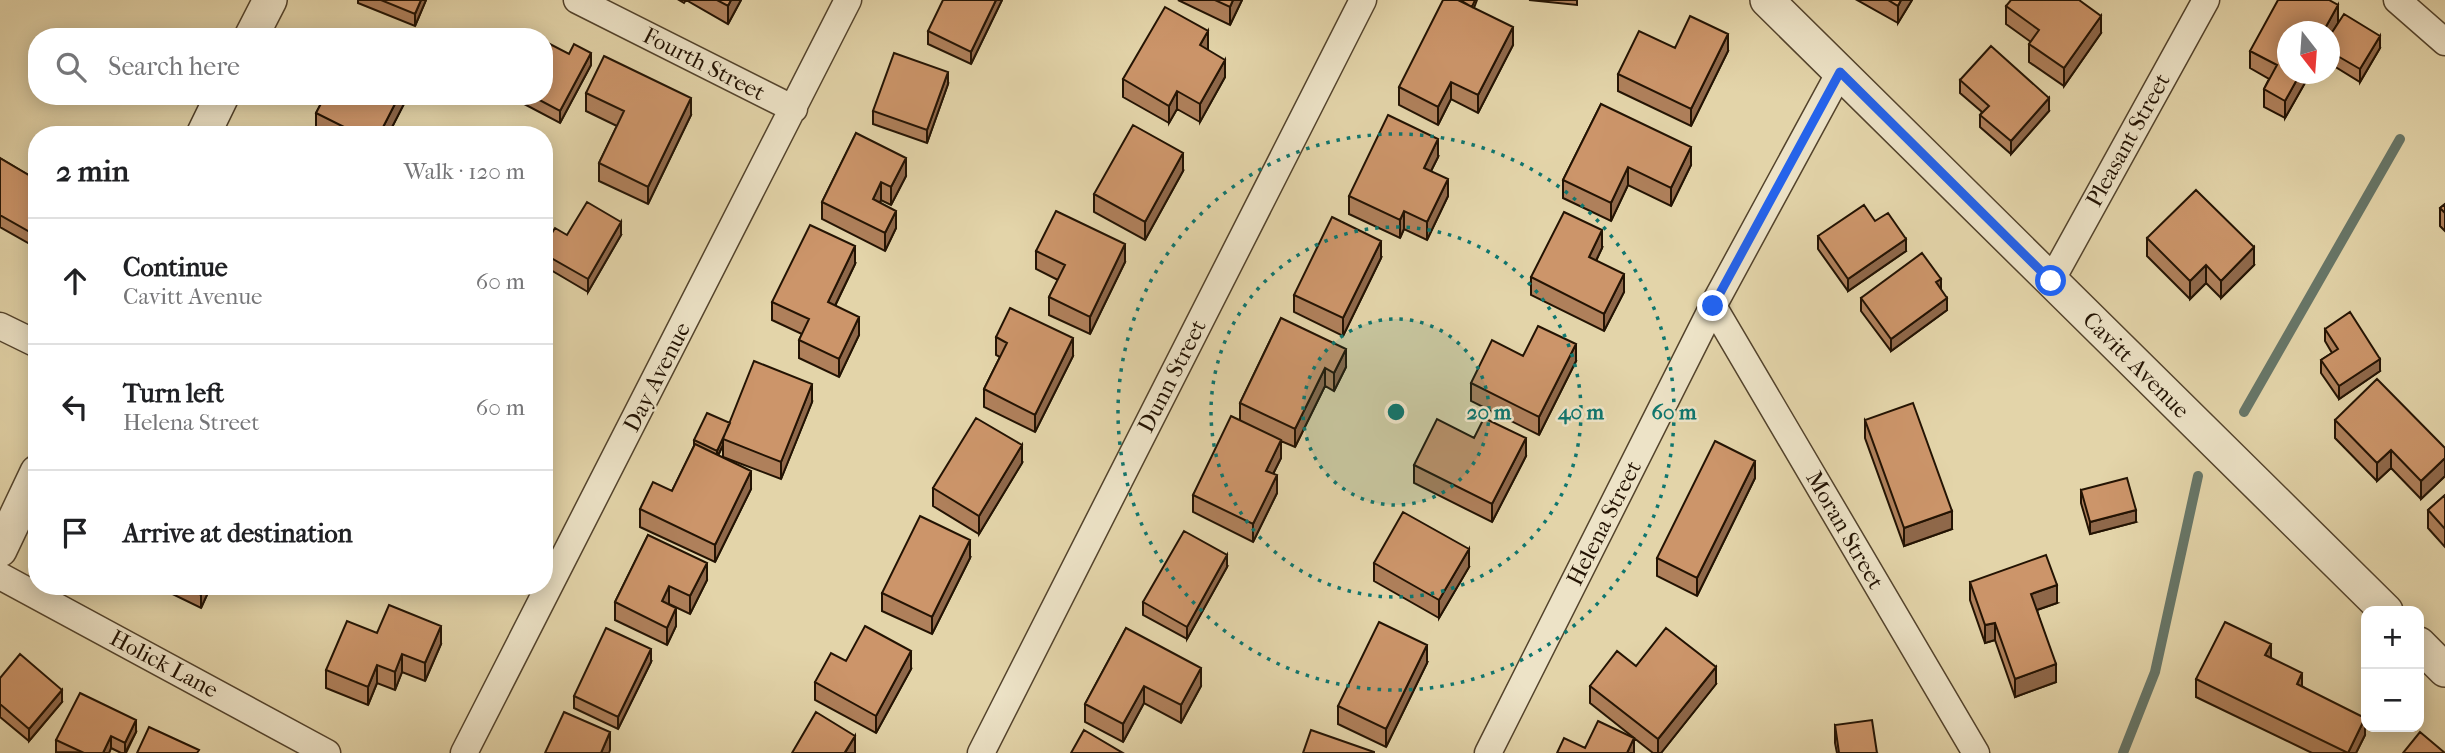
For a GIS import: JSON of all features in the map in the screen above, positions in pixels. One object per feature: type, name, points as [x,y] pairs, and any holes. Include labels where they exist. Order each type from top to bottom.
[{"type":"street","points":[[256,28],[270,0]]},
{"type":"street","name":"Fourth Street","points":[[577,0],[794,109]]},
{"type":"street","name":"Day Avenue","points":[[553,579],[848,0]]},
{"type":"street","name":"Dunn Street","points":[[981,753],[1363,0]]},
{"type":"street","name":"Pleasant Street","points":[[2051,281],[2206,0]]},
{"type":"street","points":[[2397,0],[2445,42]]},
{"type":"street","name":"Cavitt Avenue","points":[[1774,3],[1840,72],[2381,606]]},
{"type":"street","name":"Helena Street","points":[[1488,753],[1713,306],[1840,72]]},
{"type":"street","points":[[207,126],[218,105]]},
{"type":"street","name":"Moran Street","points":[[1713,306],[1976,753]]},
{"type":"street","points":[[0,326],[28,340]]},
{"type":"street","points":[[0,550],[28,491]]},
{"type":"street","name":"Holick Lane","points":[[0,576],[28,591]]},
{"type":"street","name":"Holick Lane","points":[[35,595],[327,753]]},
{"type":"street","name":"Day Avenue","points":[[464,753],[545,595]]},
{"type":"street","points":[[2424,649],[2445,670]]},
{"type":"building","points":[[381,0],[421,0],[415,14]]},
{"type":"building","points":[[717,0],[731,0],[728,6]]},
{"type":"building","points":[[943,0],[996,0],[971,52],[928,31]]},
{"type":"building","points":[[1215,0],[1233,0],[1230,7]]},
{"type":"building","points":[[1443,0],[1458,0],[1513,27],[1478,95],[1451,82],[1438,107],[1399,87]]},
{"type":"building","points":[[1460,0],[1475,0],[1472,7]]},
{"type":"building","points":[[1888,0],[1901,0],[1898,6]]},
{"type":"building","points":[[2011,0],[2079,0],[2101,16],[2064,68],[2029,44],[2039,30],[2006,6]]},
{"type":"building","points":[[2278,0],[2329,0],[2338,5],[2329,21],[2277,21],[2277,65],[2250,51]]},
{"type":"building","points":[[1165,7],[1208,31],[1200,45],[1225,60],[1200,104],[1177,91],[1169,106],[1123,79]]},
{"type":"building","points":[[2344,14],[2380,36],[2360,69],[2340,57],[2339,21]]},
{"type":"building","points":[[1690,16],[1728,34],[1691,109],[1618,74],[1639,31],[1675,48]]},
{"type":"building","points":[[574,44],[591,53],[560,111],[549,105],[553,105],[553,46],[569,54]]},
{"type":"building","points":[[1991,46],[2049,98],[2011,141],[1980,115],[1989,106],[1960,80]]},
{"type":"building","points":[[894,53],[948,72],[927,130],[873,111]]},
{"type":"building","points":[[604,56],[691,98],[648,187],[599,163],[624,111],[586,93]]},
{"type":"building","points":[[2277,65],[2277,84],[2294,84],[2285,101],[2264,89]]},
{"type":"building","points":[[1601,104],[1691,147],[1671,188],[1628,167],[1611,203],[1563,180]]},
{"type":"building","points":[[320,105],[394,105],[384,126],[342,126],[316,113]]},
{"type":"building","points":[[1388,115],[1438,139],[1424,168],[1448,179],[1427,222],[1404,211],[1400,220],[1349,196]]},
{"type":"building","points":[[1133,125],[1183,153],[1145,222],[1094,194]]},
{"type":"building","points":[[856,133],[906,158],[891,187],[881,182],[873,199],[896,211],[885,233],[822,202]]},
{"type":"building","points":[[0,158],[28,175],[28,231],[0,215]]},
{"type":"building","points":[[2196,190],[2254,247],[2221,281],[2206,265],[2190,281],[2147,238]]},
{"type":"building","points":[[587,202],[621,222],[588,279],[553,259],[553,231],[555,228],[567,235]]},
{"type":"building","points":[[1864,205],[1875,221],[1888,213],[1906,239],[1848,279],[1818,236]]},
{"type":"building","points":[[1056,211],[1125,244],[1090,317],[1049,297],[1065,265],[1036,251]]},
{"type":"building","points":[[1564,212],[1602,230],[1589,257],[1624,274],[1604,314],[1531,277]]},
{"type":"building","points":[[1332,217],[1381,241],[1343,318],[1294,295]]},
{"type":"building","points":[[810,225],[855,246],[828,302],[859,317],[839,359],[799,340],[809,319],[772,302]]},
{"type":"building","points":[[1922,253],[1941,279],[1936,282],[1947,298],[1891,339],[1861,298]]},
{"type":"building","points":[[1010,308],[1073,338],[1035,415],[984,389],[1007,343],[996,337]]},
{"type":"building","points":[[2350,312],[2380,359],[2339,386],[2321,360],[2338,349],[2325,329]]},
{"type":"building","points":[[1281,318],[1346,349],[1334,373],[1325,368],[1295,429],[1240,403]]},
{"type":"building","points":[[1538,326],[1576,344],[1539,417],[1471,383],[1492,340],[1523,356]]},
{"type":"building","points":[[754,361],[812,384],[781,462],[723,439]]},
{"type":"building","points":[[2377,379],[2445,448],[2445,458],[2421,481],[2391,450],[2377,463],[2335,420]]},
{"type":"building","points":[[1913,403],[1952,511],[1904,528],[1865,420]]},
{"type":"building","points":[[707,413],[730,423],[717,451],[694,440]]},
{"type":"building","points":[[1231,416],[1281,440],[1266,471],[1277,475],[1253,524],[1193,495]]},
{"type":"building","points":[[976,418],[1022,445],[979,516],[933,488]]},
{"type":"building","points":[[1484,418],[1526,438],[1492,504],[1414,465],[1437,419],[1474,438]]},
{"type":"building","points":[[1715,441],[1755,461],[1697,578],[1657,558]]},
{"type":"building","points":[[695,444],[751,471],[715,545],[640,509],[653,482],[672,491]]},
{"type":"building","points":[[2127,478],[2136,510],[2090,522],[2081,490]]},
{"type":"building","points":[[2445,495],[2445,529],[2428,510]]},
{"type":"building","points":[[1403,512],[1469,549],[1439,600],[1374,563]]},
{"type":"building","points":[[920,516],[970,540],[932,617],[882,593]]},
{"type":"building","points":[[1184,531],[1227,555],[1187,627],[1143,602]]},
{"type":"building","points":[[648,535],[707,563],[690,596],[669,586],[662,601],[676,608],[667,628],[615,602]]},
{"type":"building","points":[[2046,555],[2057,585],[2031,594],[2056,664],[2015,679],[1995,623],[1985,625],[1970,582]]},
{"type":"building","points":[[389,605],[441,626],[425,663],[402,654],[395,672],[377,665],[368,687],[326,670],[347,621],[377,633]]},
{"type":"building","points":[[1379,622],[1427,645],[1386,729],[1338,706]]},
{"type":"building","points":[[2225,622],[2271,644],[2265,655],[2302,673],[2297,684],[2361,716],[2361,726],[2348,753],[2196,679]]},
{"type":"building","points":[[865,626],[911,651],[876,716],[815,682],[831,653],[846,661]]},
{"type":"building","points":[[606,628],[651,649],[618,717],[574,696]]},
{"type":"building","points":[[1126,628],[1201,668],[1181,705],[1144,686],[1123,724],[1085,704]]},
{"type":"building","points":[[1666,628],[1716,667],[1658,739],[1590,686],[1617,651],[1636,666]]},
{"type":"building","points":[[20,654],[62,690],[29,729],[0,704],[0,678]]},
{"type":"building","points":[[80,693],[136,720],[125,743],[111,736],[103,753],[84,753],[56,740]]},
{"type":"building","points":[[564,712],[610,732],[601,753],[545,753]]},
{"type":"building","points":[[816,712],[855,736],[845,752],[847,753],[792,753]]},
{"type":"building","points":[[1872,720],[1877,753],[1839,753],[1835,725]]},
{"type":"building","points":[[1598,721],[1634,738],[1627,753],[1557,753],[1564,738],[1585,748]]},
{"type":"building","points":[[149,727],[199,750],[197,753],[137,753]]},
{"type":"building","points":[[1084,730],[1123,753],[1071,753]]},
{"type":"building","points":[[1311,730],[1374,752],[1374,753],[1303,753]]},
{"type":"building","points":[[2420,732],[2445,753],[2403,753]]},
{"type":"waterway","points":[[2244,412],[2400,139]]},
{"type":"waterway","points":[[2123,753],[2155,672],[2198,476]]},
{"type":"route","points":[[1713,306],[1840,72],[2051,281]]}]
